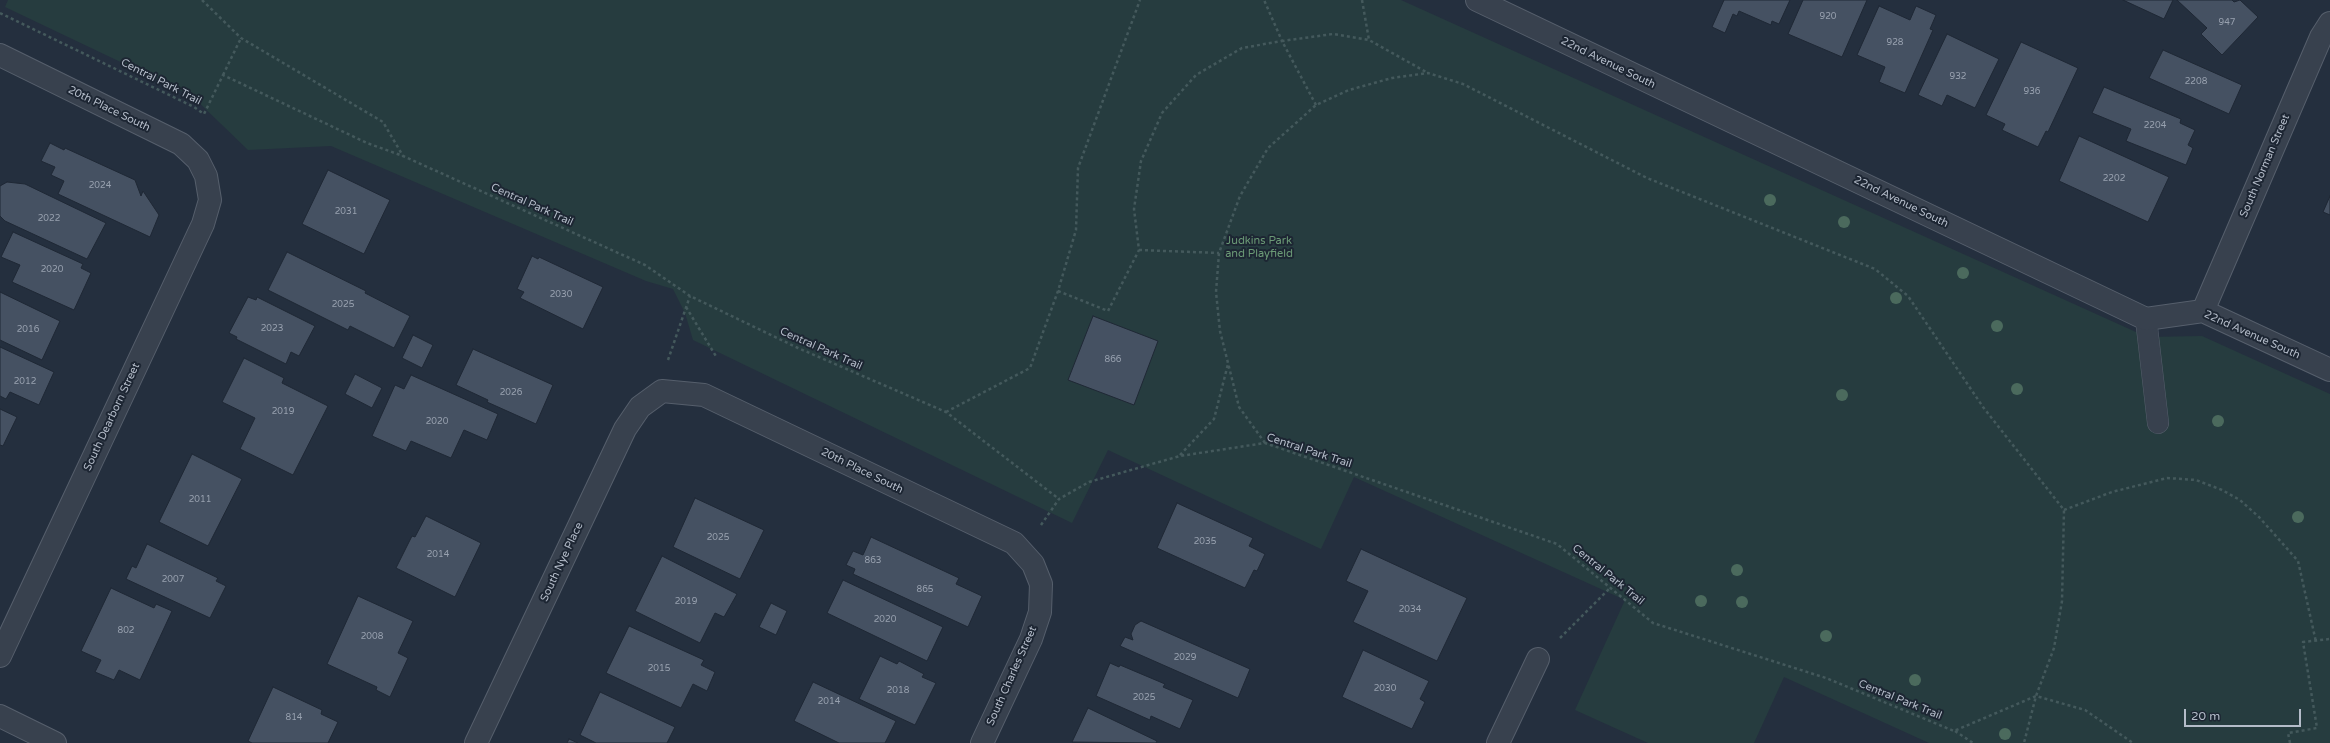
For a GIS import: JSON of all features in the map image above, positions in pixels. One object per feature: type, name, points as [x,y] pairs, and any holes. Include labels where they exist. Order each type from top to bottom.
[{"type":"street","name":"22nd Avenue South","points":[[1477,0],[2146,319],[2203,311],[2330,370]]},
{"type":"street","name":"South Norman Street","points":[[2203,311],[2321,37],[2330,23]]},
{"type":"street","name":"20th Place South","points":[[0,55],[181,144],[198,160],[206,176]]},
{"type":"street","name":"South Dearborn Street","points":[[0,656],[203,224],[210,200],[206,176]]},
{"type":"street","name":"20th Place South","points":[[662,391],[704,395],[1014,543],[1033,564],[1041,584]]},
{"type":"street","name":"South Nye Place","points":[[476,743],[625,429],[640,407],[662,391]]},
{"type":"street","name":"South Charles Street","points":[[982,743],[1031,639],[1040,612],[1041,584]]},
{"type":"street","points":[[1498,743],[1538,659]]},
{"type":"street","points":[[0,716],[55,743]]},
{"type":"lane","points":[[2146,319],[2158,423]]},
{"type":"path","points":[[202,0],[241,38],[383,122],[403,156]]},
{"type":"path","points":[[946,412],[1030,368],[1058,291],[1076,230],[1078,168],[1140,0]]},
{"type":"path","points":[[1264,0],[1282,41],[1316,105]]},
{"type":"path","points":[[1362,0],[1369,40]]},
{"type":"path","name":"Central Park Trail","points":[[0,13],[194,106],[204,114],[223,75],[367,143],[403,156],[645,265],[690,296],[798,348],[946,412],[1060,499]]},
{"type":"path","points":[[1058,291],[1108,311],[1139,250],[1134,209],[1140,161],[1162,113],[1196,75],[1242,48],[1333,34],[1369,40],[1428,73],[1463,84],[1647,178],[1875,268],[1908,296],[1983,407],[2064,510],[2062,601],[2054,648],[2036,696],[2024,743]]},
{"type":"path","points":[[223,75],[241,38]]},
{"type":"path","points":[[1264,443],[1239,407],[1229,362],[1220,331],[1216,300],[1219,253],[1240,196],[1268,148],[1316,105],[1349,90],[1385,80],[1428,73]]},
{"type":"path","points":[[1139,250],[1219,253]]},
{"type":"path","points":[[667,365],[690,296]]},
{"type":"path","points":[[686,308],[717,358]]},
{"type":"path","points":[[1180,456],[1214,419],[1229,362]]},
{"type":"path","name":"Central Park Trail","points":[[1043,522],[1060,499],[1089,482],[1180,456],[1264,443],[1557,544],[1653,622],[1826,678],[1954,730],[1973,743]]},
{"type":"path","points":[[2064,510],[2112,492],[2167,478],[2196,480],[2222,490],[2240,500],[2260,517],[2298,561],[2316,642]]},
{"type":"path","points":[[1554,644],[1610,588]]},
{"type":"path","points":[[2290,743],[2288,733],[2317,728],[2303,642],[2316,642],[2330,639]]},
{"type":"path","points":[[1954,730],[2036,696],[2085,710],[2133,743]]},
{"type":"green space","name":"Judkins Park and Playfield","points":[[8,0],[1401,0],[2147,337],[2202,336],[2330,394],[2330,743],[1929,743],[1784,677],[1754,743],[1648,743],[1575,710],[1625,600],[1354,477],[1321,549],[1108,450],[1072,523],[693,340],[685,313],[673,289],[646,281],[331,146],[248,150],[192,96],[5,7]]},
{"type":"building","points":[[1724,0],[1790,0],[1779,24],[1772,21],[1771,25],[1739,11],[1737,16],[1733,14],[1725,33],[1712,27]]},
{"type":"building","points":[[1803,0],[1867,0],[1842,57],[1788,34]]},
{"type":"building","points":[[2123,0],[2173,0],[2164,19]]},
{"type":"building","points":[[2177,0],[2232,0],[2234,2],[2240,0],[2258,17],[2222,55],[2201,34],[2207,28]]},
{"type":"building","points":[[1879,6],[1910,20],[1916,6],[1936,15],[1930,29],[1933,30],[1905,93],[1879,82],[1885,67],[1857,55]]},
{"type":"building","points":[[1947,34],[1999,59],[1975,108],[1947,95],[1942,106],[1918,95]]},
{"type":"building","points":[[2021,42],[2078,68],[2048,132],[2046,131],[2038,147],[2002,130],[2005,124],[1986,115]]},
{"type":"building","points":[[2163,50],[2242,85],[2229,114],[2149,78]]},
{"type":"building","points":[[2104,87],[2181,119],[2180,123],[2195,130],[2188,145],[2193,148],[2186,165],[2126,141],[2131,129],[2092,113]]},
{"type":"building","points":[[2079,136],[2169,177],[2148,222],[2059,181]]},
{"type":"building","points":[[50,143],[64,150],[65,148],[135,180],[141,196],[143,191],[159,215],[150,237],[58,194],[64,181],[51,175],[55,167],[41,161]]},
{"type":"building","points":[[328,170],[390,200],[364,254],[302,224]]},
{"type":"building","points":[[7,182],[25,184],[106,223],[87,259],[5,221],[0,216],[0,186]]},
{"type":"building","points":[[2330,196],[2330,215],[2323,212]]},
{"type":"building","points":[[13,232],[83,264],[81,268],[91,273],[74,310],[12,282],[20,265],[1,257]]},
{"type":"building","points":[[287,252],[366,291],[365,293],[410,316],[394,348],[350,326],[348,330],[268,290]]},
{"type":"building","points":[[532,256],[538,259],[539,257],[603,287],[583,329],[520,298],[524,292],[517,289]]},
{"type":"building","points":[[0,292],[60,321],[42,360],[0,340]]},
{"type":"building","points":[[248,297],[256,300],[257,297],[315,326],[299,356],[291,352],[286,364],[236,339],[237,337],[229,333]]},
{"type":"building","points":[[1093,316],[1158,341],[1134,405],[1068,380]]},
{"type":"building","points":[[413,335],[433,345],[422,368],[402,358]]},
{"type":"building","points":[[0,347],[54,372],[39,405],[10,392],[6,399],[0,396]]},
{"type":"building","points":[[473,349],[553,385],[536,424],[487,402],[488,400],[456,385]]},
{"type":"building","points":[[244,358],[284,378],[282,383],[328,406],[293,475],[240,449],[255,418],[222,402]]},
{"type":"building","points":[[355,374],[382,388],[372,408],[345,394]]},
{"type":"building","points":[[411,375],[498,414],[487,440],[464,430],[451,458],[411,441],[406,451],[372,436],[395,385],[404,389]]},
{"type":"building","points":[[0,409],[17,417],[3,446],[0,445]]},
{"type":"building","points":[[192,454],[242,479],[208,546],[159,522]]},
{"type":"building","points":[[695,498],[764,530],[740,579],[673,547]]},
{"type":"building","points":[[1177,503],[1253,538],[1249,546],[1265,554],[1257,571],[1254,570],[1245,588],[1157,548]]},
{"type":"building","points":[[426,516],[481,543],[455,597],[396,568],[412,536],[415,537]]},
{"type":"building","points":[[871,537],[959,578],[956,584],[982,596],[968,627],[853,574],[855,569],[846,565],[853,551],[863,555]]},
{"type":"building","points":[[147,544],[218,578],[216,581],[226,586],[210,618],[126,579],[132,566],[136,568]]},
{"type":"building","points":[[1361,549],[1467,598],[1437,661],[1353,622],[1368,591],[1346,581]]},
{"type":"building","points":[[662,556],[737,594],[724,617],[715,613],[700,643],[635,611]]},
{"type":"building","points":[[843,580],[943,627],[927,661],[827,613]]},
{"type":"building","points":[[111,588],[154,608],[156,604],[172,611],[140,680],[119,670],[114,680],[95,672],[101,660],[81,651]]},
{"type":"building","points":[[358,596],[413,621],[398,653],[408,658],[390,697],[376,690],[377,687],[327,664]]},
{"type":"building","points":[[771,603],[787,611],[776,635],[759,627]]},
{"type":"building","points":[[1141,621],[1250,669],[1238,698],[1120,646],[1125,637],[1133,640],[1131,634],[1135,625]]},
{"type":"building","points":[[629,626],[704,660],[701,665],[715,672],[707,691],[693,684],[681,708],[606,673]]},
{"type":"building","points":[[1363,650],[1429,681],[1420,699],[1425,702],[1412,729],[1342,697]]},
{"type":"building","points":[[880,656],[897,664],[899,661],[924,674],[922,677],[936,683],[915,725],[859,699]]},
{"type":"building","points":[[1110,663],[1119,667],[1120,665],[1165,684],[1163,687],[1193,700],[1180,729],[1151,716],[1150,720],[1096,696]]},
{"type":"building","points":[[813,682],[896,721],[885,743],[839,743],[794,721]]},
{"type":"building","points":[[273,687],[322,710],[321,714],[338,722],[328,743],[252,743],[248,741]]},
{"type":"building","points":[[600,692],[675,727],[667,743],[596,743],[580,735]]},
{"type":"building","points":[[1088,708],[1157,741],[1156,743],[1072,742]]},
{"type":"building","points":[[569,739],[578,743],[567,743]]}]
